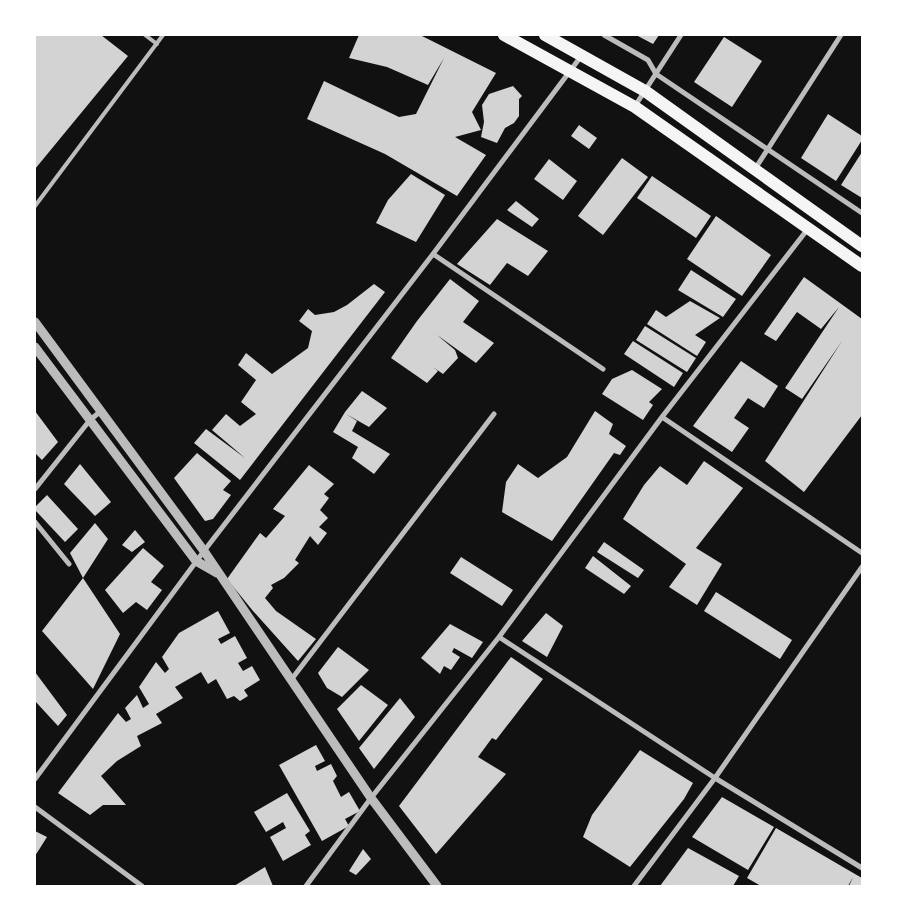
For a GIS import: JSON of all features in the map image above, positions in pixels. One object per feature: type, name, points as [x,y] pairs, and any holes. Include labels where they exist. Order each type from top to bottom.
[{"type":"main road","points":[[504,35],[572,70],[635,107],[809,227],[857,263]]},
{"type":"main road","points":[[545,35],[645,91],[862,245]]},
{"type":"street","points":[[604,35],[648,60],[656,74],[862,213]]},
{"type":"street","points":[[635,107],[680,35]]},
{"type":"street","points":[[755,169],[841,35]]},
{"type":"street","points":[[35,778],[196,561],[433,254],[582,55]]},
{"type":"street","points":[[306,886],[371,798],[499,637],[662,417],[809,227]]},
{"type":"street","points":[[857,263],[862,245]]},
{"type":"street","points":[[433,254],[603,370]]},
{"type":"street","points":[[35,322],[204,551],[371,798],[437,886]]},
{"type":"street","points":[[35,347],[196,561],[221,576]]},
{"type":"street","points":[[35,488],[90,420],[102,411]]},
{"type":"street","points":[[291,680],[494,414]]},
{"type":"street","points":[[662,417],[862,553]]},
{"type":"street","points":[[35,522],[69,564]]},
{"type":"street","points":[[634,886],[715,778],[862,567]]},
{"type":"street","points":[[499,637],[715,778],[862,868]]},
{"type":"street","points":[[35,807],[142,886]]},
{"type":"lane","points":[[145,35],[157,44]]},
{"type":"lane","points":[[35,206],[163,35]]},
{"type":"building","points":[[35,35],[101,35],[128,56],[35,169]]},
{"type":"building","points":[[359,35],[420,35],[496,73],[472,112],[481,130],[455,137],[486,155],[457,196],[385,154],[307,119],[324,81],[399,117],[416,114],[444,58],[428,85],[387,67],[349,58]]},
{"type":"building","points":[[636,35],[659,35],[653,44]]},
{"type":"building","points":[[724,37],[762,61],[732,107],[694,82]]},
{"type":"building","points":[[513,86],[522,96],[519,99],[519,116],[514,123],[505,128],[497,143],[481,137],[484,122],[482,105],[489,94]]},
{"type":"building","points":[[828,114],[862,136],[862,140],[836,181],[801,158]]},
{"type":"building","points":[[579,125],[597,138],[589,149],[571,136]]},
{"type":"building","points":[[862,152],[862,198],[841,185]]},
{"type":"building","points":[[622,158],[648,177],[603,235],[578,216]]},
{"type":"building","points":[[549,159],[577,181],[563,200],[534,179]]},
{"type":"building","points":[[411,174],[445,195],[416,242],[376,223],[388,200]]},
{"type":"building","points":[[652,176],[711,216],[696,238],[637,198]]},
{"type":"building","points":[[516,201],[539,219],[532,227],[507,210]]},
{"type":"building","points":[[716,216],[771,255],[742,296],[687,259]]},
{"type":"building","points":[[497,219],[548,251],[528,276],[507,263],[490,285],[457,264]]},
{"type":"building","points":[[691,270],[736,299],[723,317],[678,290]]},
{"type":"building","points":[[804,277],[862,319],[862,415],[804,492],[765,461],[842,341],[802,399],[785,388],[839,307],[821,329],[797,312],[776,341],[764,334]]},
{"type":"building","points":[[450,279],[479,301],[463,322],[494,343],[476,363],[437,335],[455,350],[458,358],[443,374],[433,367],[438,371],[427,383],[391,358]]},
{"type":"building","points":[[374,284],[385,292],[240,480],[194,443],[206,429],[245,458],[212,430],[226,414],[240,426],[256,414],[241,402],[256,380],[238,365],[246,353],[272,374],[308,348],[312,331],[299,321],[308,309],[315,315],[334,312],[347,305]]},
{"type":"building","points":[[690,301],[720,318],[695,335],[706,342],[697,356],[647,324],[656,310],[666,317]]},
{"type":"building","points":[[645,326],[696,358],[687,372],[636,340]]},
{"type":"building","points":[[633,341],[683,373],[674,387],[624,354]]},
{"type":"building","points":[[741,361],[778,386],[764,408],[748,398],[734,418],[749,428],[732,452],[693,426]]},
{"type":"building","points":[[632,370],[662,389],[649,402],[653,405],[643,420],[602,394],[612,379]]},
{"type":"building","points":[[362,391],[387,408],[369,427],[346,414],[357,421],[352,431],[390,454],[374,474],[352,458],[358,447],[333,432],[345,412]]},
{"type":"building","points":[[35,411],[58,442],[42,460],[35,453]]},
{"type":"building","points":[[595,411],[613,424],[609,434],[626,446],[620,455],[614,453],[552,541],[502,512],[506,482],[518,464],[538,478],[567,457]]},
{"type":"building","points":[[197,453],[231,481],[223,490],[231,495],[213,519],[205,521],[174,478]]},
{"type":"building","points":[[704,461],[743,488],[696,548],[722,564],[697,605],[669,587],[686,564],[623,519],[644,485],[660,466],[687,485]]},
{"type":"building","points":[[80,464],[111,502],[95,516],[64,484]]},
{"type":"building","points":[[309,465],[334,484],[324,494],[329,498],[320,510],[328,518],[319,527],[327,533],[318,545],[310,536],[295,560],[299,563],[284,578],[271,585],[273,588],[265,598],[276,611],[316,639],[298,661],[227,579],[260,533],[266,538],[285,516],[273,509]]},
{"type":"building","points":[[47,495],[78,529],[65,542],[35,510],[35,507]]},
{"type":"building","points":[[95,523],[108,539],[83,578],[70,553]]},
{"type":"building","points":[[135,530],[145,542],[132,552],[122,545]]},
{"type":"building","points":[[604,542],[644,570],[638,578],[597,552]]},
{"type":"building","points":[[143,548],[164,566],[151,582],[162,590],[147,610],[136,602],[123,613],[105,590]]},
{"type":"building","points":[[593,556],[631,586],[624,594],[585,568]]},
{"type":"building","points":[[461,557],[513,590],[502,606],[450,573]]},
{"type":"building","points":[[83,578],[120,634],[93,689],[42,631]]},
{"type":"building","points":[[716,592],[792,640],[780,659],[704,611]]},
{"type":"building","points":[[218,611],[230,633],[218,639],[221,644],[235,636],[247,658],[238,663],[243,671],[252,666],[260,680],[244,690],[248,696],[240,701],[234,696],[227,699],[216,679],[208,684],[201,672],[175,687],[183,698],[156,714],[162,723],[137,736],[141,746],[117,761],[101,776],[126,805],[103,805],[90,815],[58,793],[118,713],[126,722],[131,719],[125,708],[137,695],[143,708],[149,704],[139,687],[156,662],[165,673],[169,669],[162,657],[179,633]]},
{"type":"building","points":[[546,613],[563,626],[547,657],[522,641]]},
{"type":"building","points":[[450,624],[483,642],[472,658],[454,648],[452,652],[460,657],[451,670],[444,666],[440,674],[421,658]]},
{"type":"building","points":[[338,647],[369,670],[342,697],[327,688],[318,673]]},
{"type":"building","points":[[511,657],[543,679],[496,740],[492,738],[478,757],[506,774],[436,854],[399,806]]},
{"type":"building","points":[[35,672],[67,715],[58,726],[35,701]]},
{"type":"building","points":[[361,685],[388,705],[359,741],[337,709]]},
{"type":"building","points":[[400,698],[415,717],[374,769],[359,748]]},
{"type":"building","points":[[316,745],[325,761],[315,766],[317,771],[331,764],[337,776],[333,781],[341,797],[349,792],[360,811],[345,819],[349,826],[322,841],[279,765]]},
{"type":"building","points":[[640,750],[693,783],[684,799],[630,867],[583,837],[592,815]]},
{"type":"building","points":[[287,793],[310,831],[305,835],[311,845],[283,861],[270,837],[286,828],[283,822],[266,832],[254,812]]},
{"type":"building","points":[[722,797],[774,827],[748,870],[692,837]]},
{"type":"building","points":[[776,828],[862,878],[862,886],[849,886],[853,877],[848,886],[761,886],[747,878]]},
{"type":"building","points":[[35,831],[47,837],[35,856]]},
{"type":"building","points":[[688,848],[739,876],[733,886],[660,886]]},
{"type":"building","points":[[363,849],[371,859],[356,875],[349,871]]},
{"type":"building","points":[[265,867],[273,886],[234,886]]}]
